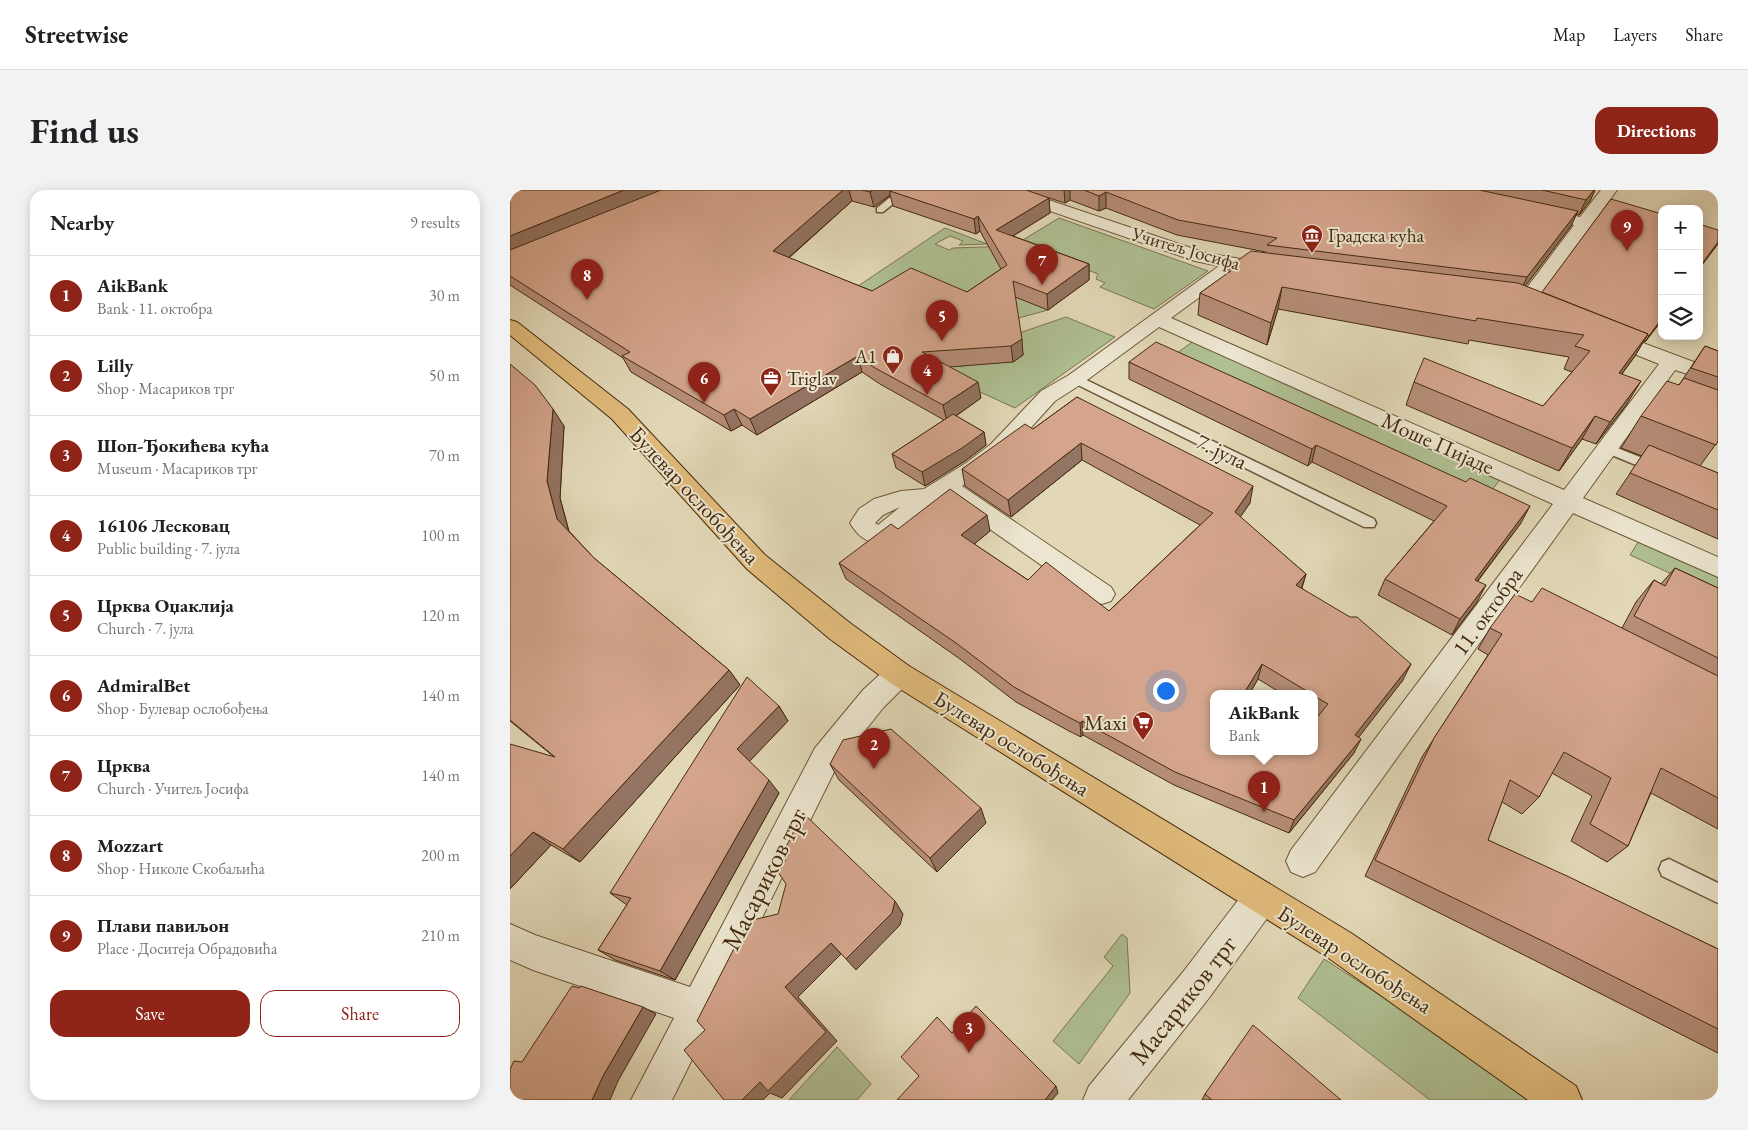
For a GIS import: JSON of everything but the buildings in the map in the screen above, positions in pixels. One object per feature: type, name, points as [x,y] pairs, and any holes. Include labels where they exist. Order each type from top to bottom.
[{"type":"main road","name":"Булевар ослобођења","points":[[510,326],[620,414],[716,522],[756,562],[840,631],[899,674],[1339,945],[1562,1100]]},
{"type":"street","name":"Учитељ Јосифа","points":[[1004,190],[1201,257],[1233,264],[1289,271]]},
{"type":"street","points":[[1525,303],[1586,223],[1608,190]]},
{"type":"street","points":[[1517,206],[1586,223]]},
{"type":"street","points":[[1102,594],[937,492],[999,449],[1048,396],[1076,378],[1233,264]]},
{"type":"street","name":"Моше Пијаде","points":[[1157,319],[1718,568]]},
{"type":"street","points":[[1591,329],[1671,362],[1718,378]]},
{"type":"street","name":"11. октобра","points":[[1303,861],[1513,593],[1568,501],[1607,448],[1650,397],[1671,362]]},
{"type":"street","name":"Масариков трг","points":[[651,1100],[700,1008],[826,757],[873,699],[899,674]]},
{"type":"street","name":"Масариков трг","points":[[1103,1100],[1196,985],[1261,898]]},
{"type":"street","points":[[510,942],[542,955],[700,1008]]},
{"type":"lane","points":[[880,210],[905,190]]},
{"type":"lane","name":"7. јула","points":[[1076,378],[1369,523]]},
{"type":"lane","points":[[1607,448],[1667,472]]},
{"type":"lane","points":[[1669,869],[1718,893]]},
{"type":"green space","points":[[1059,218],[1208,271],[1154,309],[1100,287],[1105,283],[1096,279],[1098,274],[1018,243]]},
{"type":"green space","points":[[945,228],[987,244],[959,245],[963,241],[950,236],[935,244],[949,250],[953,248],[1013,246],[1048,310],[1004,322],[952,362],[962,367],[999,340],[1066,317],[1115,337],[1015,408],[823,320],[831,304]]},
{"type":"green space","points":[[1195,340],[1503,476],[1488,495],[1177,353]]},
{"type":"green space","points":[[1640,539],[1718,574],[1718,595],[1630,555]]},
{"type":"green space","points":[[1122,934],[1127,938],[1130,993],[1079,1064],[1053,1041],[1113,966],[1104,957]]},
{"type":"green space","points":[[1324,959],[1540,1100],[1430,1100],[1298,998]]},
{"type":"green space","points":[[837,1047],[871,1084],[857,1100],[789,1100]]},
{"type":"place","name":"Плави павиљон","points":[[1627,251]]},
{"type":"place","name":"Градска кућа","points":[[1312,254]]},
{"type":"place","name":"Црква","points":[[1042,285]]},
{"type":"place","name":"Mozzart","points":[[587,300]]},
{"type":"place","name":"Црква Оџаклија","points":[[942,341]]},
{"type":"place","name":"A1","points":[[893,375]]},
{"type":"place","name":"16106 Лесковац","points":[[927,395]]},
{"type":"place","name":"Triglav","points":[[771,397]]},
{"type":"place","name":"AdmiralBet","points":[[704,403]]},
{"type":"place","name":"Maxi","points":[[1143,741]]},
{"type":"place","name":"Lilly","points":[[874,769]]},
{"type":"place","name":"AikBank","points":[[1264,812]]},
{"type":"place","name":"Шоп-Ђокићева кућа","points":[[969,1053]]}]
